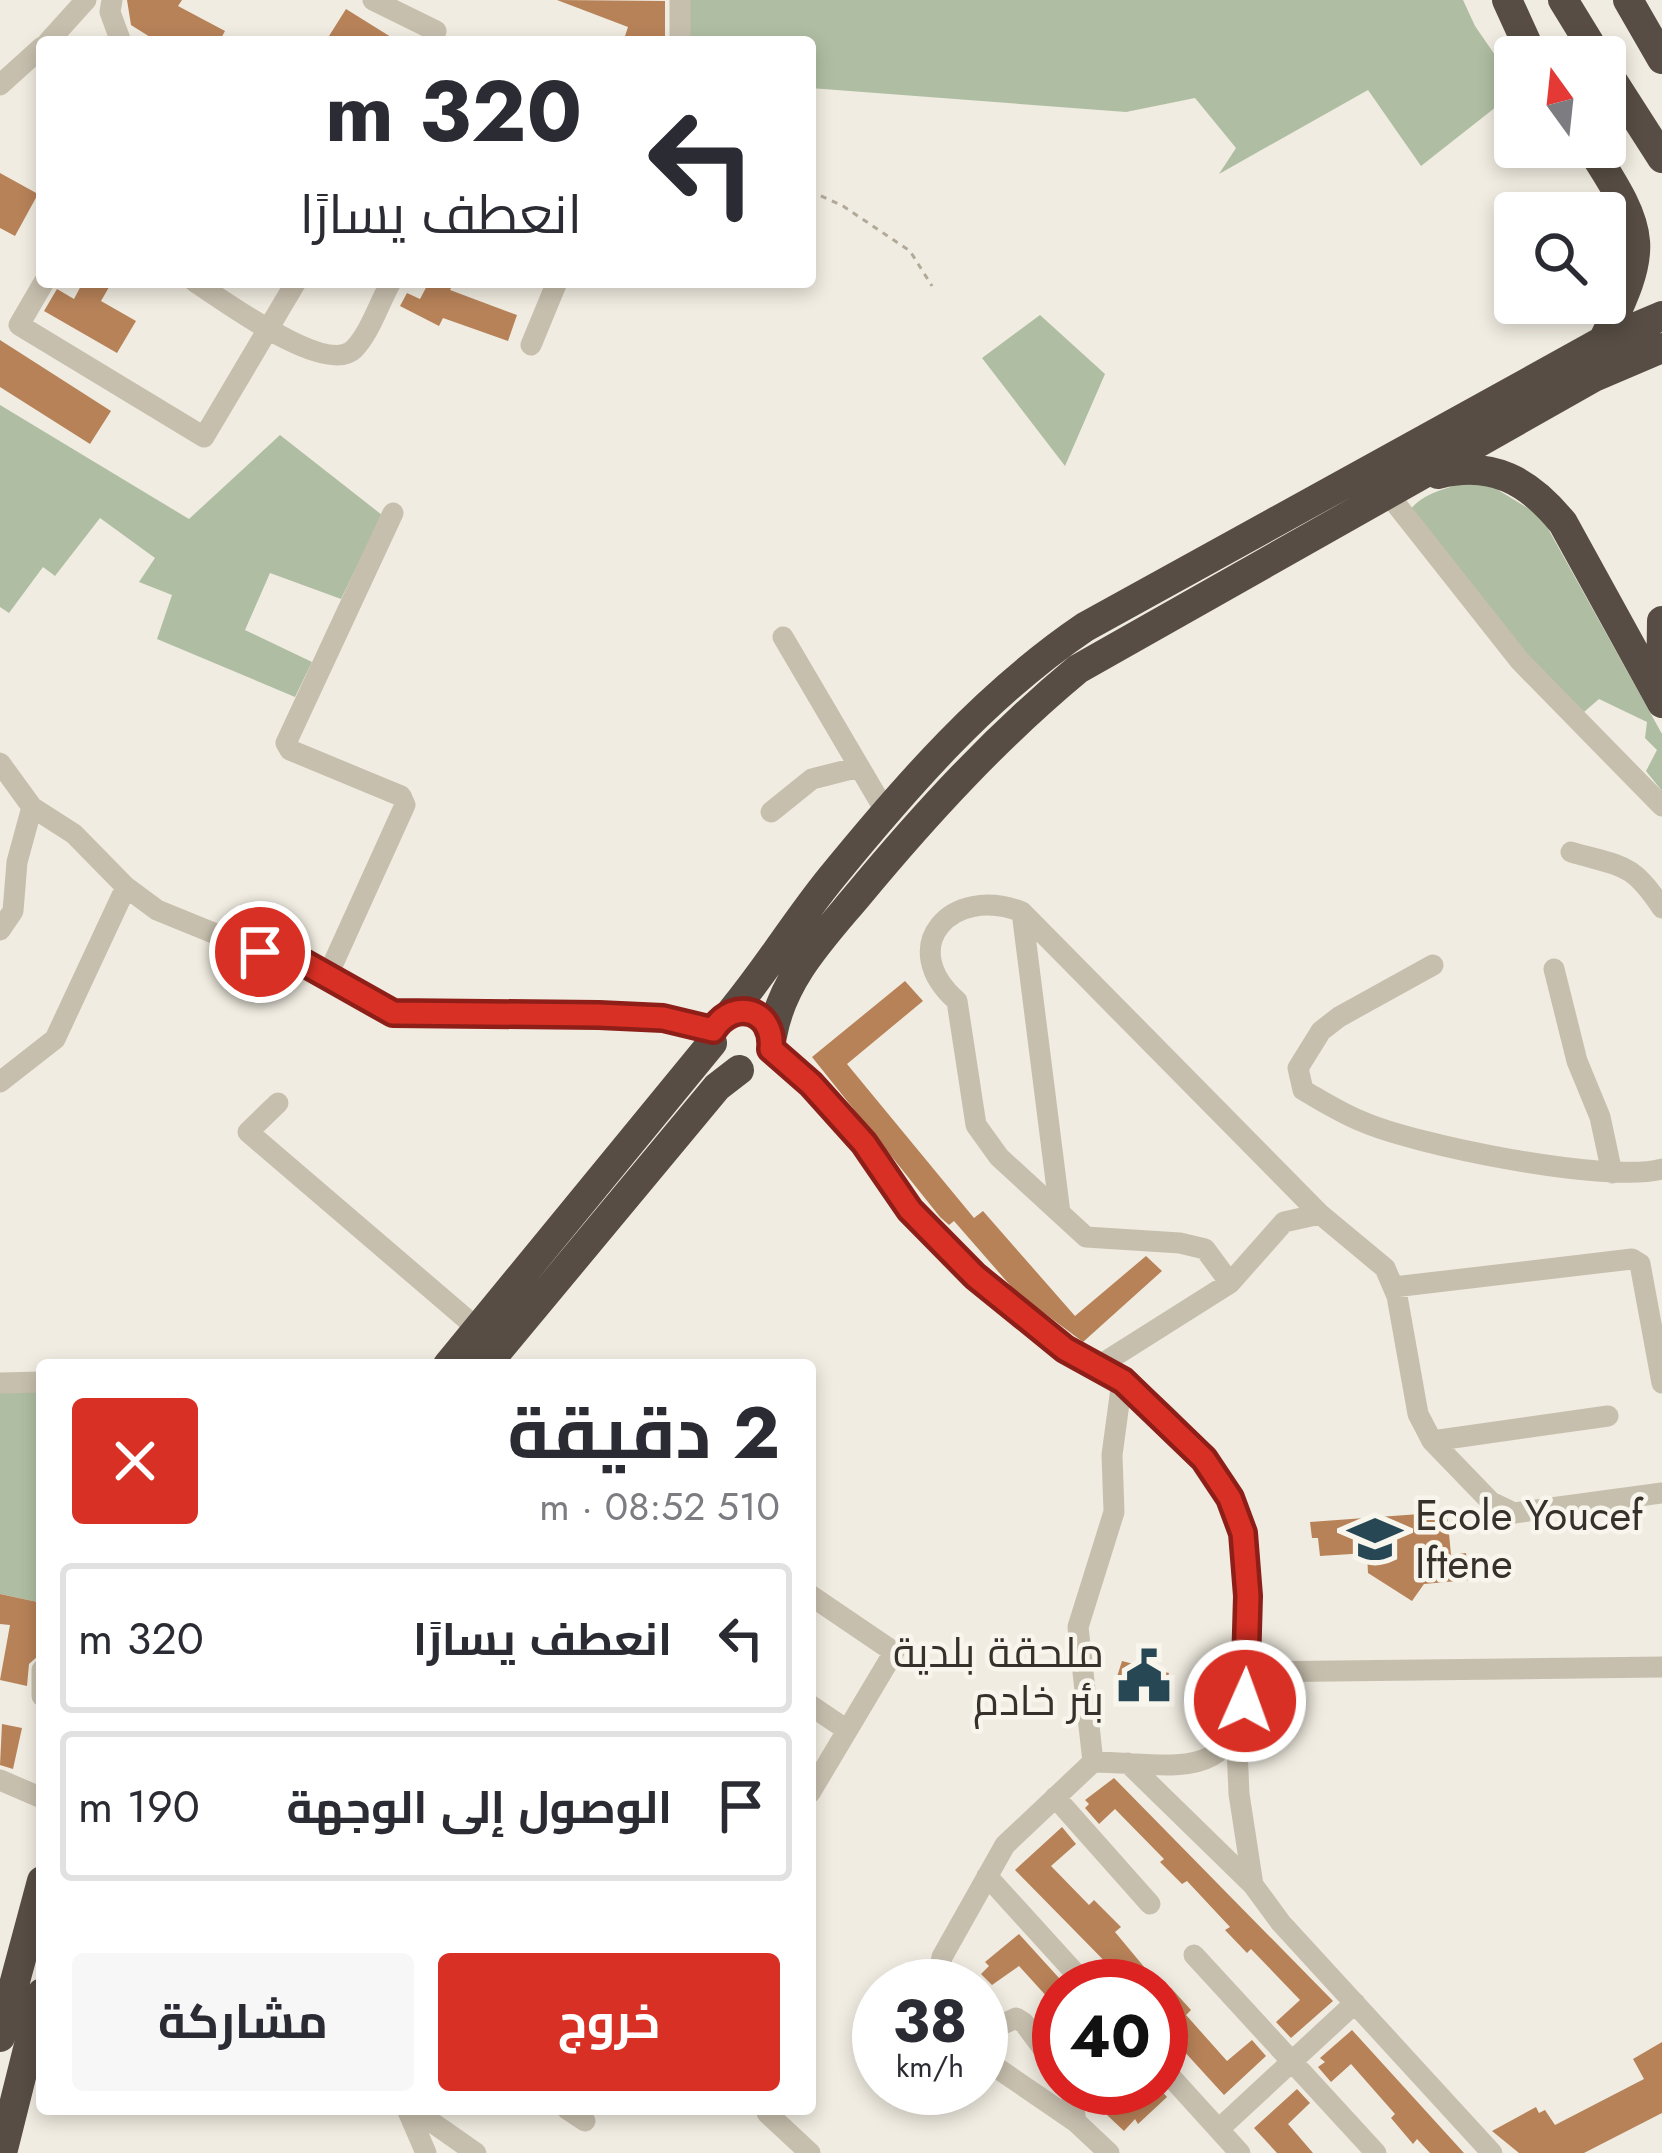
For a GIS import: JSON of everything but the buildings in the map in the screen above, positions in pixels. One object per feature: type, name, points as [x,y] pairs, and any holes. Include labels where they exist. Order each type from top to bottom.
[{"type":"highway","points":[[1507,0],[1523,36]]},
{"type":"highway","points":[[1563,0],[1585,36]]},
{"type":"highway","points":[[1628,0],[1662,59]]},
{"type":"highway","points":[[1626,102],[1662,158]]},
{"type":"highway","points":[[1603,168],[1627,209],[1638,253],[1603,341]]},
{"type":"highway","points":[[1603,341],[1662,293]]},
{"type":"highway","points":[[453,1359],[719,1028],[831,879],[995,695],[1084,627],[1603,341],[1662,316]]},
{"type":"highway","points":[[495,1359],[717,1087],[739,1070],[764,1061],[777,1009],[811,953],[1002,733],[1078,669],[1124,640],[1594,377],[1662,348]]},
{"type":"highway","points":[[1398,488],[1475,468],[1524,482],[1563,523],[1662,703]]},
{"type":"highway","points":[[1662,621],[1662,703]]},
{"type":"highway","points":[[719,1028],[745,1009],[758,1013],[771,1042]]},
{"type":"highway","points":[[719,1028],[726,1065],[739,1070]]},
{"type":"highway","points":[[0,2037],[36,1903]]},
{"type":"highway","points":[[2,2153],[36,2018]]},
{"type":"street","points":[[53,36],[86,0]]},
{"type":"street","points":[[112,0],[110,12],[120,36]]},
{"type":"street","points":[[373,0],[433,36]]},
{"type":"street","points":[[680,0],[680,36]]},
{"type":"street","points":[[0,86],[36,53]]},
{"type":"street","points":[[41,288],[19,325],[204,437],[293,288]]},
{"type":"street","points":[[204,288],[269,329],[322,356],[338,357],[354,350],[388,288]]},
{"type":"street","points":[[531,345],[555,288]]},
{"type":"street","points":[[1398,488],[1520,661],[1662,806]]},
{"type":"street","points":[[327,977],[405,805],[401,796],[290,750],[286,743],[393,513]]},
{"type":"street","points":[[783,637],[887,814]]},
{"type":"street","points":[[0,763],[32,807],[74,834],[126,887],[157,910],[186,925],[306,964],[393,1013],[605,1015],[719,1028]]},
{"type":"street","points":[[771,812],[812,779],[859,767]]},
{"type":"street","points":[[0,931],[32,807]]},
{"type":"street","points":[[1570,852],[1630,869],[1662,908]]},
{"type":"street","points":[[0,1082],[55,1039],[126,887]]},
{"type":"street","points":[[1230,1283],[1205,1249],[1086,1237],[998,1156],[976,1125],[957,1001],[941,987],[930,939],[939,922],[980,902],[1022,912],[1320,1214],[1374,1257],[1394,1286],[1418,1414],[1432,1441],[1491,1502],[1505,1512],[1662,1493]]},
{"type":"street","points":[[1022,912],[1060,1213]]},
{"type":"street","points":[[1433,965],[1370,997],[1321,1031],[1298,1068],[1303,1090],[1362,1122],[1436,1144],[1612,1173],[1645,1174],[1662,1169]]},
{"type":"street","points":[[1554,969],[1577,1060],[1600,1117],[1612,1173]]},
{"type":"street","points":[[771,1042],[864,1143],[910,1210],[975,1276],[1065,1349],[1123,1381],[1204,1459],[1230,1498],[1243,1533],[1248,1596],[1245,1701],[1220,1750],[1195,1766],[1093,1762],[1005,1845],[942,1959]]},
{"type":"street","points":[[278,1103],[248,1132],[478,1329]]},
{"type":"street","points":[[1097,1367],[1230,1283],[1284,1222],[1320,1214]]},
{"type":"street","points":[[1394,1286],[1632,1259],[1640,1264],[1662,1383]]},
{"type":"street","points":[[1093,1762],[1078,1627],[1114,1512],[1112,1455],[1123,1381]]},
{"type":"street","points":[[0,1383],[36,1382]]},
{"type":"street","points":[[1432,1441],[1608,1416]]},
{"type":"street","points":[[816,1599],[894,1652],[816,1783]]},
{"type":"street","points":[[1245,1672],[1662,1667]]},
{"type":"street","points":[[816,1709],[847,1730]]},
{"type":"street","points":[[1235,1723],[1239,1794],[1253,1885]]},
{"type":"street","points":[[1128,1762],[1253,1885],[1281,1923],[1492,2153]]},
{"type":"street","points":[[0,1780],[36,1795]]},
{"type":"street","points":[[1055,1797],[1150,1904]]},
{"type":"street","points":[[987,1876],[1062,1959]]},
{"type":"street","points":[[1194,1955],[1376,2153]]},
{"type":"street","points":[[1219,2129],[1355,2003]]},
{"type":"street","points":[[1008,2022],[1016,2018],[1032,2034]]},
{"type":"street","points":[[1008,2075],[1076,2122],[1108,2153]]},
{"type":"street","points":[[1188,2095],[1240,2153]]},
{"type":"street","points":[[412,2115],[426,2153]]},
{"type":"street","points":[[419,2115],[476,2153]]},
{"type":"street","points":[[767,2115],[809,2153]]},
{"type":"street","points":[[1075,2115],[1076,2122]]},
{"type":"path","points":[[816,194],[910,251],[932,286]]},
{"type":"green space","points":[[690,0],[1463,0],[1494,54],[1494,109],[1421,166],[1368,90],[1219,174],[1236,148],[1195,98],[1126,112],[816,88],[816,36],[690,36]]},
{"type":"green space","points":[[1040,315],[1105,374],[1065,466],[982,358]]},
{"type":"green space","points":[[0,405],[189,519],[280,435],[382,515],[341,599],[270,573],[245,630],[312,662],[295,697],[157,639],[172,595],[139,582],[155,558],[100,518],[55,576],[43,567],[9,613],[0,607]]},
{"type":"green space","points":[[1480,479],[1541,516],[1662,734],[1662,791],[1646,771],[1657,750],[1645,738],[1647,722],[1599,699],[1584,712],[1525,657],[1411,509],[1433,493]]},
{"type":"green space","points":[[0,1391],[36,1391],[36,1602],[0,1594]]},
{"type":"place","name":"Ecole Youcef Iftene","points":[[1375,1539]]},
{"type":"place","name":"ملحقة بلدية بئر خادم","points":[[1144,1676]]},
{"type":"route","points":[[260,952],[306,964],[393,1013],[663,1018],[713,1030],[732,1011],[758,1013],[772,1036],[771,1049],[811,1084],[864,1143],[910,1210],[975,1276],[1065,1349],[1123,1381],[1204,1459],[1230,1498],[1243,1533],[1248,1596],[1245,1701]]}]
